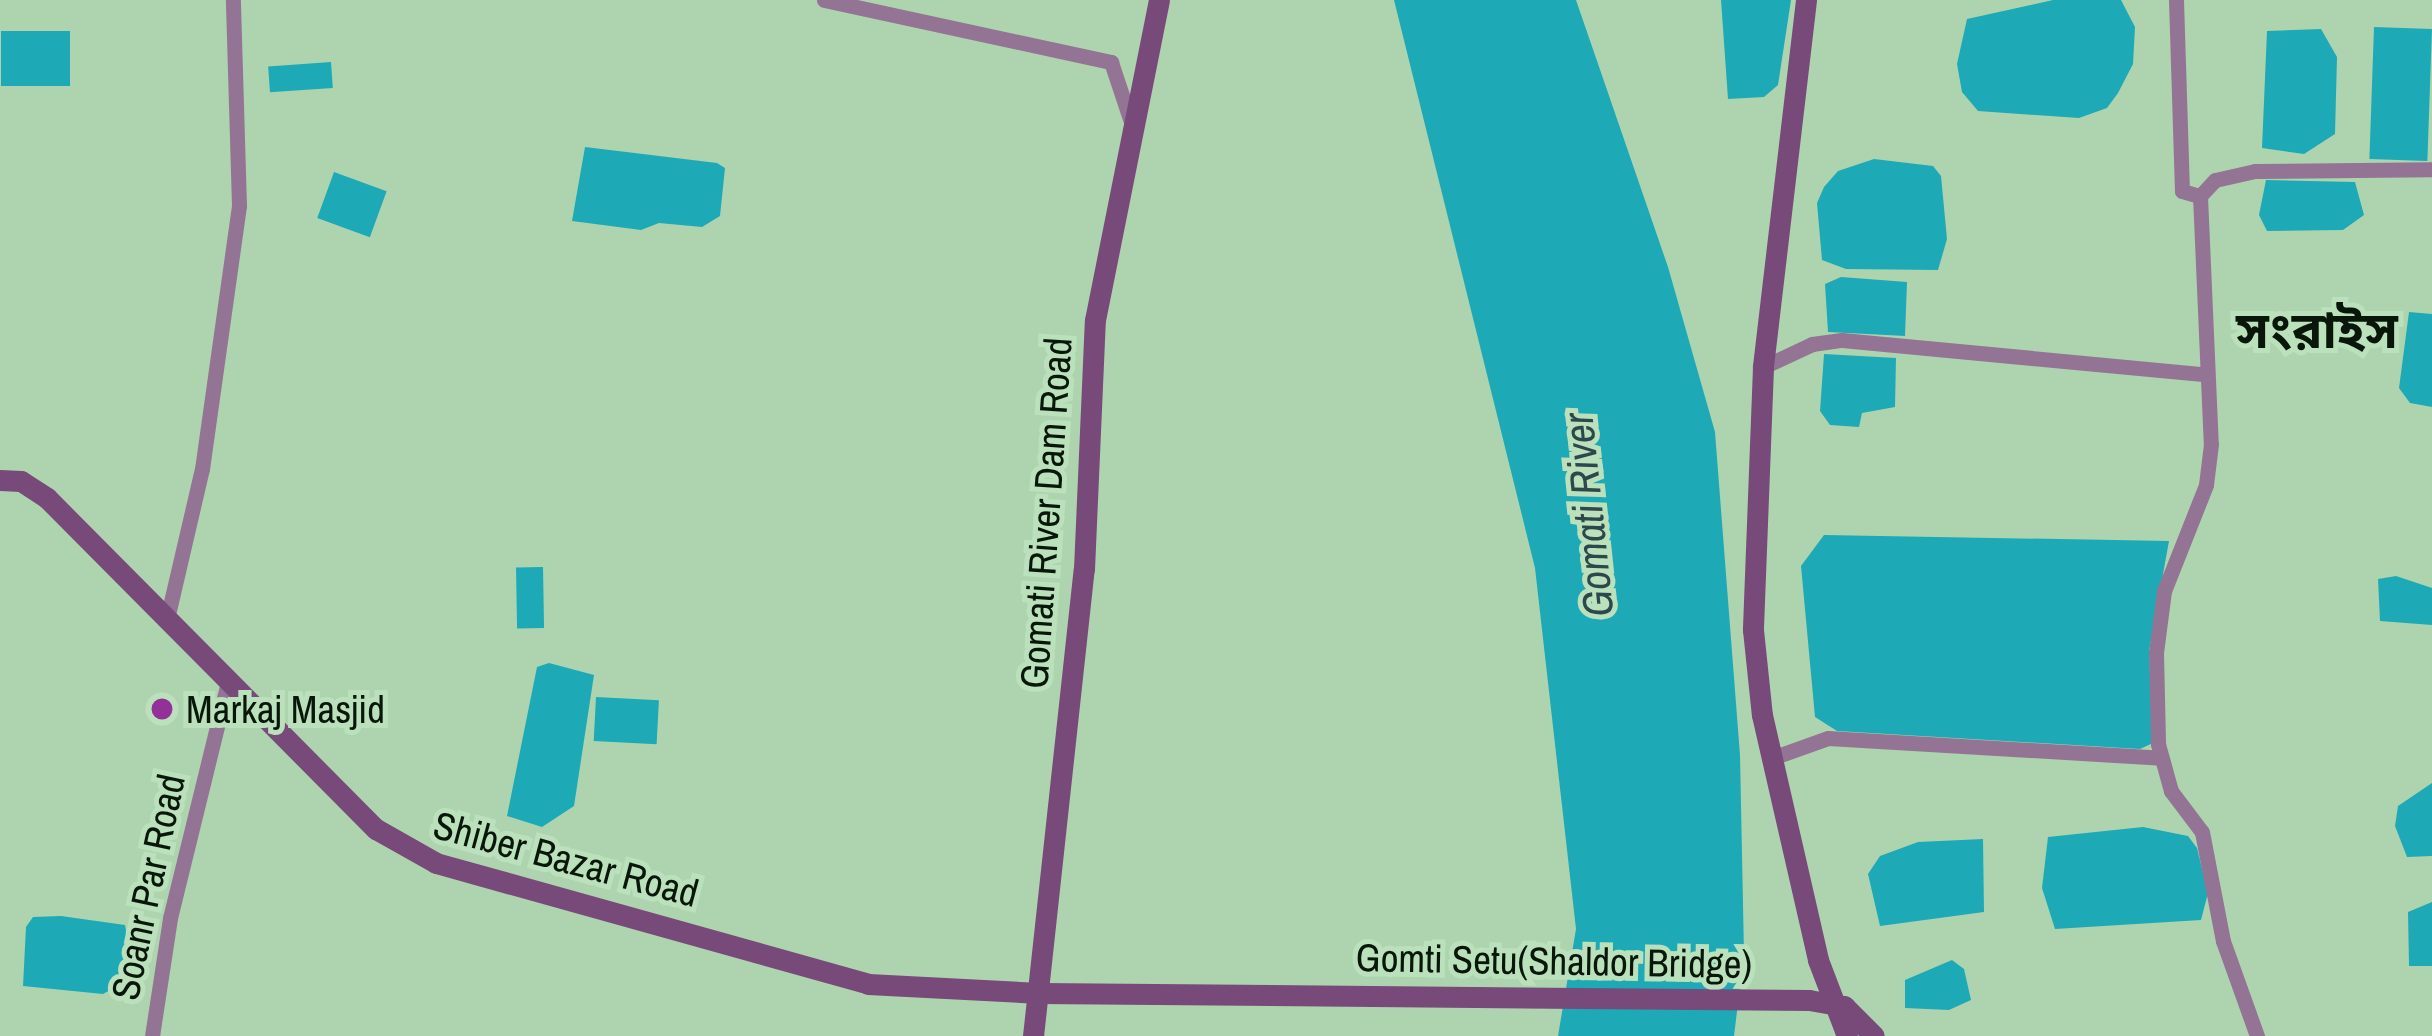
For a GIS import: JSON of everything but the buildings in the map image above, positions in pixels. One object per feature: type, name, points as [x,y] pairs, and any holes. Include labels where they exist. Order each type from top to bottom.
[{"type":"street","points":[[167,619],[202,469],[239,206],[233,0]]},
{"type":"street","points":[[824,0],[1111,62],[1132,128]]},
{"type":"street","name":"Gomati River Dam Road","points":[[1033,1036],[1084,569],[1095,320],[1159,0]]},
{"type":"street","points":[[1806,0],[1763,367],[1753,630],[1772,758],[1833,1002],[1847,1036]]},
{"type":"street","points":[[2176,0],[2177,183],[2200,196]]},
{"type":"street","points":[[2257,1036],[2224,941],[2202,832],[2171,791],[2161,758],[2156,653],[2169,572],[2210,466],[2200,196],[2215,180],[2255,171],[2432,169]]},
{"type":"street","points":[[1763,367],[1842,340],[2205,374]]},
{"type":"street","name":"Shiber Bazar Road","points":[[0,480],[33,487],[376,829],[420,858],[844,980],[1039,993],[1298,994]]},
{"type":"street","name":"Soanr Par Road","points":[[152,1036],[170,918],[228,682]]},
{"type":"street","points":[[1772,758],[1828,738],[2161,758]]},
{"type":"street","name":"Gomti Setu(Shaldor Bridge)","points":[[1298,994],[1833,1002]]},
{"type":"street","points":[[1833,1002],[1874,1036]]},
{"type":"water","name":"Gomati River","points":[[1394,0],[1576,0],[1668,267],[1715,432],[1740,755],[1744,954],[1734,1036],[1558,1036],[1576,929],[1535,568]]},
{"type":"water","points":[[1721,0],[1791,0],[1778,85],[1764,97],[1728,99]]},
{"type":"water","points":[[2053,0],[2121,0],[2135,27],[2133,64],[2118,93],[2107,108],[2079,118],[1978,111],[1962,92],[1957,64],[1967,19]]},
{"type":"water","points":[[2374,27],[2432,29],[2427,161],[2369,159]]},
{"type":"water","points":[[2321,29],[2337,57],[2335,134],[2304,154],[2262,148],[2267,31]]},
{"type":"water","points":[[1,31],[70,31],[70,86],[1,86]]},
{"type":"water","points":[[331,62],[333,88],[270,92],[268,66]]},
{"type":"water","points":[[585,147],[717,163],[725,168],[720,216],[702,227],[659,223],[641,230],[572,221]]},
{"type":"water","points":[[1874,159],[1933,166],[1941,176],[1947,239],[1938,270],[1846,269],[1822,260],[1817,203],[1824,187],[1838,171]]},
{"type":"water","points":[[334,172],[387,191],[370,237],[317,218]]},
{"type":"water","points":[[2266,180],[2355,182],[2364,215],[2343,230],[2267,231],[2259,215]]},
{"type":"water","points":[[1841,277],[1907,282],[1905,336],[1828,332],[1825,284]]},
{"type":"water","points":[[2409,312],[2432,314],[2432,407],[2410,403],[2399,388]]},
{"type":"water","points":[[1824,354],[1896,358],[1895,407],[1862,413],[1859,427],[1830,425],[1820,411]]},
{"type":"water","points":[[1824,535],[2169,541],[2149,651],[2153,743],[2140,749],[1837,731],[1815,717],[1801,566]]},
{"type":"water","points":[[516,567],[543,567],[544,628],[517,628]]},
{"type":"water","points":[[2396,576],[2432,588],[2432,625],[2380,621],[2378,579]]},
{"type":"water","points":[[549,663],[594,675],[574,806],[542,827],[507,816],[537,667]]},
{"type":"water","points":[[596,697],[659,700],[657,744],[594,741]]},
{"type":"water","points":[[2432,783],[2432,856],[2407,857],[2395,826],[2398,806]]},
{"type":"water","points":[[2143,827],[2188,836],[2197,848],[2208,893],[2201,920],[2055,929],[2042,888],[2048,837]]},
{"type":"water","points":[[1983,839],[1984,912],[1880,926],[1868,874],[1880,856],[1918,842]]},
{"type":"water","points":[[2432,902],[2432,966],[2409,966],[2408,912]]},
{"type":"water","points":[[33,917],[125,925],[134,977],[103,994],[23,986],[26,927]]},
{"type":"water","points":[[1952,960],[1964,969],[1971,1000],[1949,1010],[1905,1008],[1905,980]]},
{"type":"place","name":"Markaj Masjid","points":[[162,709]]},
{"type":"district","name":"সংরাইস","points":[[2317,330]]}]
